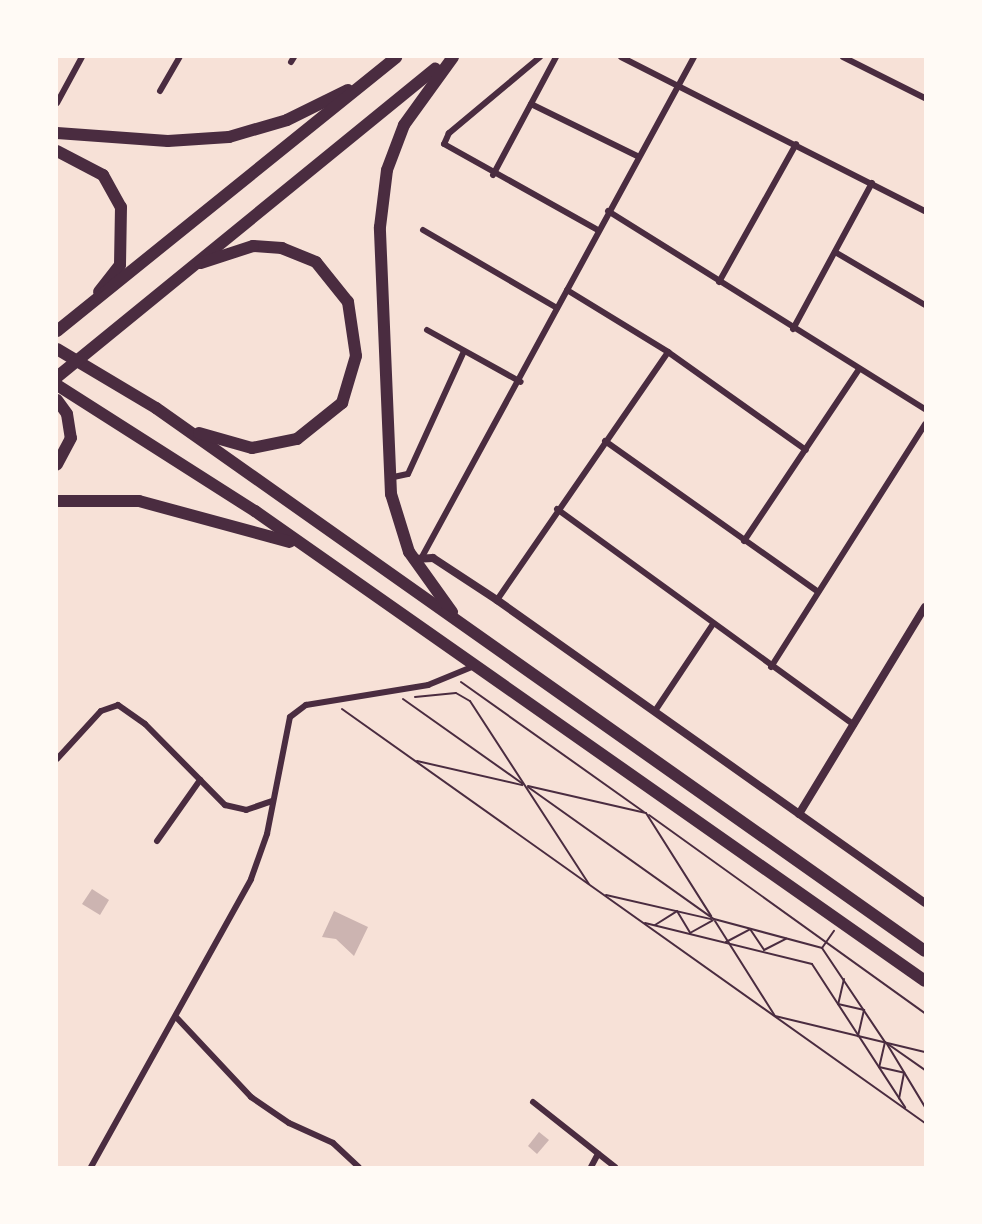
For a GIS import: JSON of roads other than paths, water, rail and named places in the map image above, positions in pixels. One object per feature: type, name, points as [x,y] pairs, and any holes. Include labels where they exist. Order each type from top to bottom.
[{"type":"highway","points":[[57,376],[451,57]]},
{"type":"highway","points":[[451,57],[404,125],[382,198],[389,478],[401,536],[418,557],[443,602],[487,643]]},
{"type":"highway","points":[[57,133],[168,141],[229,137],[315,108],[391,61]]},
{"type":"highway","points":[[57,331],[391,61]]},
{"type":"highway","points":[[57,151],[103,175],[121,207],[120,266],[88,306]]},
{"type":"highway","points":[[57,349],[200,434],[236,446],[284,444],[333,414],[353,372],[356,338],[348,302],[316,262],[282,248],[253,246],[184,272]]},
{"type":"highway","points":[[57,385],[319,557],[925,981]]},
{"type":"highway","points":[[57,400],[67,414],[71,438],[57,464]]},
{"type":"highway","points":[[156,408],[925,951]]},
{"type":"highway","points":[[57,501],[139,501],[271,534],[319,557]]},
{"type":"street","points":[[57,102],[82,57]]},
{"type":"street","points":[[160,91],[180,57]]},
{"type":"street","points":[[540,57],[445,138],[447,150],[598,230]]},
{"type":"street","points":[[494,175],[556,57]]},
{"type":"street","points":[[621,57],[681,85],[925,211]]},
{"type":"street","points":[[694,57],[681,85],[608,211],[520,382],[418,557],[497,600],[925,903]]},
{"type":"street","points":[[843,57],[925,98]]},
{"type":"street","points":[[531,104],[639,157]]},
{"type":"street","points":[[719,282],[796,144]]},
{"type":"street","points":[[793,329],[872,183]]},
{"type":"street","points":[[608,211],[793,329],[925,409]]},
{"type":"street","points":[[423,230],[557,308]]},
{"type":"street","points":[[835,252],[925,304]]},
{"type":"street","points":[[567,290],[668,352],[806,450]]},
{"type":"street","points":[[427,330],[520,382]]},
{"type":"street","points":[[389,478],[408,474],[464,351]]},
{"type":"street","points":[[497,600],[557,509],[668,352]]},
{"type":"street","points":[[744,541],[859,369]]},
{"type":"street","points":[[771,667],[925,424]]},
{"type":"street","points":[[605,441],[818,592]]},
{"type":"street","points":[[557,509],[771,667],[854,725]]},
{"type":"street","points":[[799,814],[925,607]]},
{"type":"street","points":[[655,711],[713,624]]},
{"type":"street","points":[[91,1167],[251,879],[272,801],[285,726],[297,709],[454,677],[475,665]]},
{"type":"street","points":[[57,759],[101,711],[118,705],[235,810],[272,801]]},
{"type":"street","points":[[157,841],[200,780]]},
{"type":"street","points":[[176,1017],[251,1097],[289,1123],[333,1143],[359,1167]]},
{"type":"street","points":[[533,1102],[615,1167]]},
{"type":"street","points":[[591,1167],[598,1154]]}]
